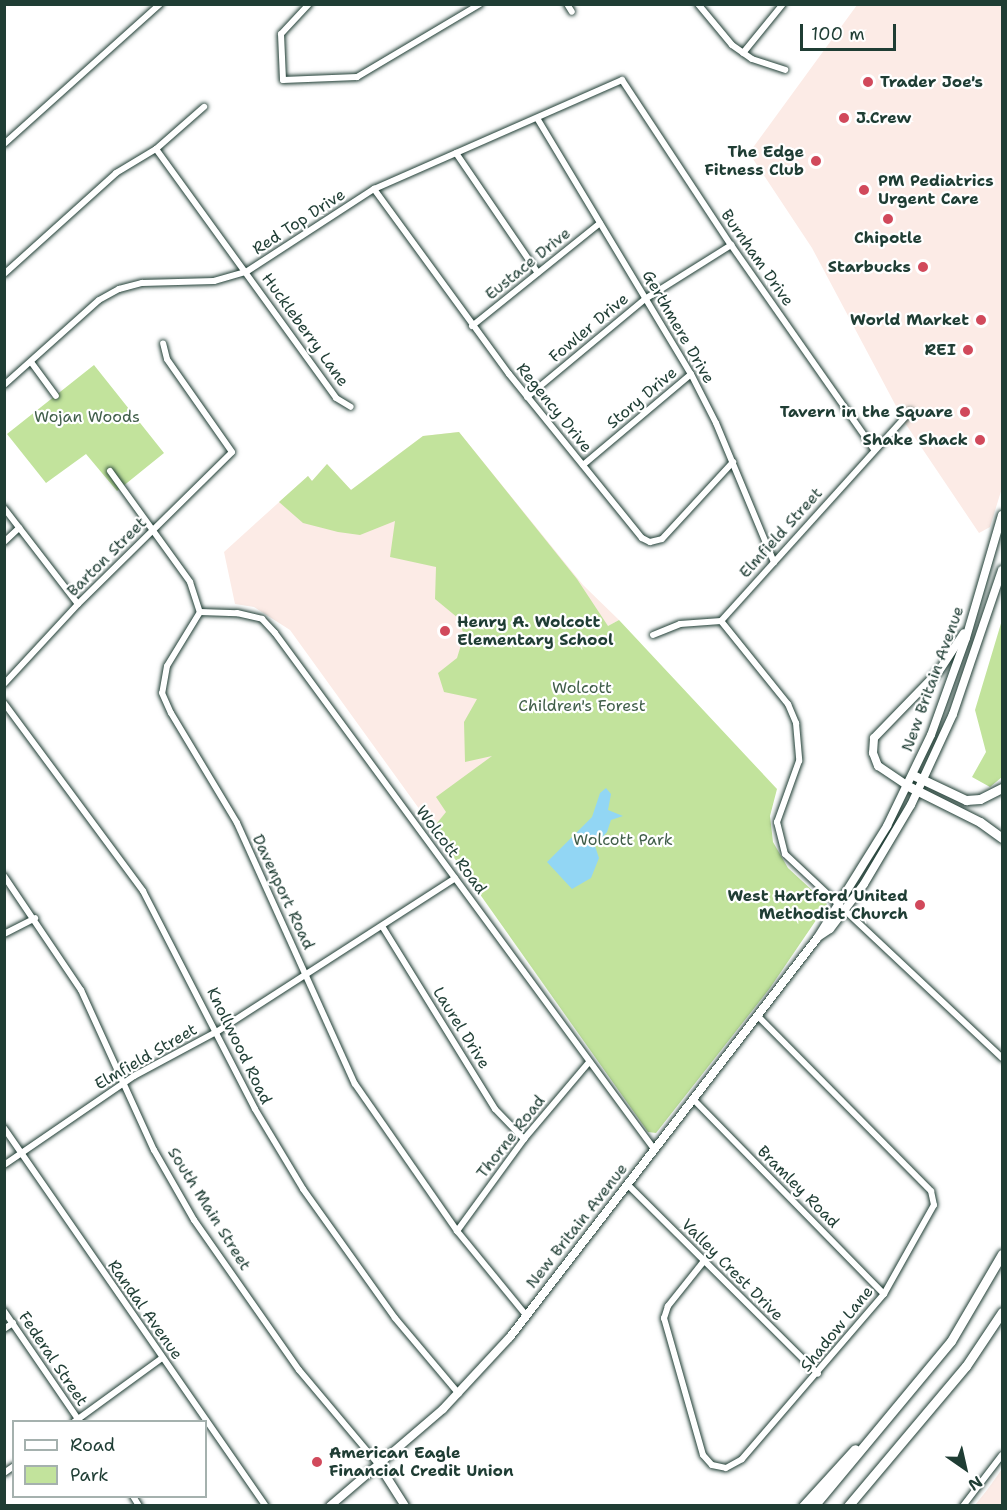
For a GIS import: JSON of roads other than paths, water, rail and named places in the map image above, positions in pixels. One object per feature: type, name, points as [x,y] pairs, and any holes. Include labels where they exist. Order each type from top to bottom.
[{"type":"highway","points":[[913,775],[969,800],[1002,788]]},
{"type":"highway","points":[[908,786],[980,822],[1002,838]]},
{"type":"highway","points":[[814,1506],[956,1333],[1002,1254]]},
{"type":"highway","points":[[848,1506],[966,1366],[1002,1312]]},
{"type":"highway","points":[[803,1506],[881,1425]]},
{"type":"main road","name":"New Britain Avenue","points":[[818,937],[908,786],[944,704],[1002,515]]},
{"type":"main road","name":"New Britain Avenue","points":[[330,1506],[459,1394],[526,1315],[818,937],[846,909],[889,844],[918,791],[953,714],[1002,570]]},
{"type":"main road","points":[[908,786],[878,766],[872,750],[875,736],[942,667],[971,620]]},
{"type":"main road","name":"South Main Street","points":[[379,1465],[405,1506]]},
{"type":"street","points":[[6,140],[160,4]]},
{"type":"street","points":[[309,4],[281,34],[283,80],[357,77],[480,4]]},
{"type":"street","points":[[567,4],[572,12]]},
{"type":"street","points":[[698,4],[743,53],[785,70]]},
{"type":"street","points":[[743,53],[783,4]]},
{"type":"street","name":"Red Top Drive","points":[[4,385],[99,300],[119,289],[142,283],[214,281],[246,272],[374,189],[622,80]]},
{"type":"street","name":"Burnham Drive","points":[[622,80],[731,245],[874,449]]},
{"type":"street","points":[[4,274],[116,173],[156,149],[204,107]]},
{"type":"street","name":"Gerthmere Drive","points":[[537,118],[691,374],[733,462],[774,562]]},
{"type":"street","name":"Huckleberry Lane","points":[[156,149],[336,398],[351,407]]},
{"type":"street","points":[[456,153],[538,273]]},
{"type":"street","name":"Regency Drive","points":[[374,189],[472,326],[527,397],[582,465],[650,542],[662,538],[733,462]]},
{"type":"street","name":"Eustace Drive","points":[[472,326],[600,223]]},
{"type":"street","name":"Fowler Drive","points":[[527,397],[645,299],[731,245]]},
{"type":"street","name":"Barton Street","points":[[4,684],[78,604],[232,452],[166,359],[163,344]]},
{"type":"street","points":[[31,362],[56,396]]},
{"type":"street","name":"Story Drive","points":[[582,465],[691,374]]},
{"type":"street","name":"Elmfield Street","points":[[721,621],[874,449],[910,412]]},
{"type":"street","points":[[110,471],[190,582],[200,612]]},
{"type":"street","points":[[4,508],[78,604]]},
{"type":"street","points":[[4,542],[19,528]]},
{"type":"street","name":"Wolcott Road","points":[[200,612],[237,613],[262,619],[269,626],[654,1149]]},
{"type":"street","name":"Davenport Road","points":[[200,612],[167,666],[162,693],[237,823],[355,1084],[457,1231],[526,1315]]},
{"type":"street","points":[[653,635],[680,624],[721,621],[788,704],[796,723],[799,761],[779,813],[780,845],[795,867],[846,909],[1002,1058]]},
{"type":"street","name":"Knollwood Road","points":[[4,704],[143,891],[218,1031],[255,1109],[303,1190],[395,1317],[459,1394]]},
{"type":"street","name":"South Main Street","points":[[4,876],[35,918],[81,990],[159,1160],[194,1220],[298,1370],[379,1465]]},
{"type":"street","name":"Elmfield Street","points":[[4,1165],[123,1083],[218,1031],[307,976],[455,878]]},
{"type":"street","points":[[4,934],[35,918]]},
{"type":"street","name":"Laurel Drive","points":[[382,926],[495,1109],[524,1139]]},
{"type":"street","name":"Shadow Lane","points":[[704,1261],[668,1306],[664,1318],[700,1448],[708,1462],[726,1468],[738,1462],[818,1374],[884,1294],[930,1212],[933,1194],[757,1015]]},
{"type":"street","name":"Thorne Road","points":[[457,1231],[524,1139],[589,1062]]},
{"type":"street","name":"Bramley Road","points":[[693,1099],[884,1294]]},
{"type":"street","name":"Randal Avenue","points":[[4,1128],[206,1420]]},
{"type":"street","name":"Valley Crest Drive","points":[[627,1184],[818,1374]]},
{"type":"street","name":"Federal Street","points":[[4,1311],[76,1420]]},
{"type":"street","points":[[4,1329],[13,1323]]},
{"type":"street","points":[[78,1420],[162,1358]]},
{"type":"street","name":"Randal Avenue","points":[[207,1422],[266,1506]]},
{"type":"street","points":[[963,1506],[1002,1455]]},
{"type":"water","points":[[606,788],[611,794],[608,810],[623,816],[611,820],[607,832],[595,846],[599,858],[591,878],[572,889],[547,862],[592,817],[600,793]]},
{"type":"place","name":"Trader Joe's","points":[[868,82]]},
{"type":"place","name":"J.Crew","points":[[844,118]]},
{"type":"place","name":"The Edge Fitness Club","points":[[816,161]]},
{"type":"place","name":"PM Pediatrics Urgent Care","points":[[864,190]]},
{"type":"place","name":"Chipotle","points":[[888,219]]},
{"type":"place","name":"Starbucks","points":[[923,267]]},
{"type":"place","name":"World Market","points":[[981,320]]},
{"type":"place","name":"REI","points":[[968,350]]},
{"type":"place","name":"Tavern in the Square","points":[[965,412]]},
{"type":"place","name":"Shake Shack","points":[[980,440]]},
{"type":"place","name":"Henry A. Wolcott Elementary School","points":[[445,631]]},
{"type":"place","name":"West Hartford United Methodist Church","points":[[920,905]]},
{"type":"place","name":"American Eagle Financial Credit Union","points":[[317,1462]]},
{"type":"park label","name":"Wojan Woods","points":[[87,417]]},
{"type":"park label","name":"Wolcott Children's Forest","points":[[582,697]]},
{"type":"park label","name":"Wolcott Park","points":[[623,840]]}]
